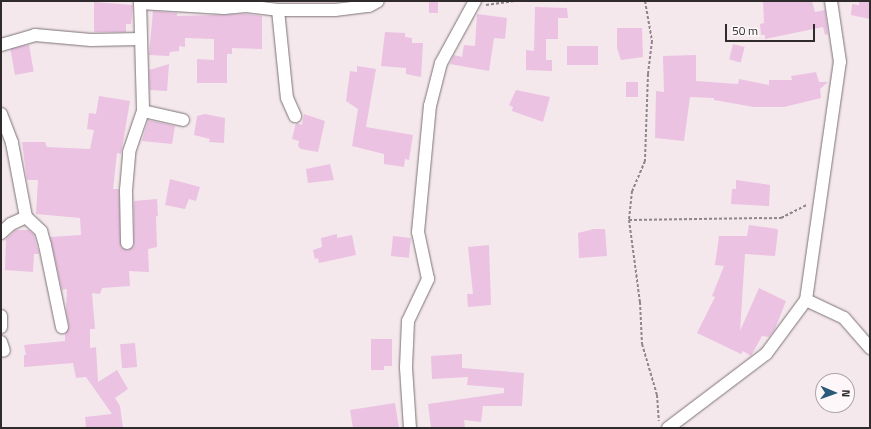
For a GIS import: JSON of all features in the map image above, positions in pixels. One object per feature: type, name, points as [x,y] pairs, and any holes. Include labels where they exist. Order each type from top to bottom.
[{"type":"street","points":[[127,243],[126,190],[129,152],[143,111],[140,2],[224,8],[246,6],[278,10],[335,10],[370,6],[378,1]]},
{"type":"street","points":[[668,428],[766,354],[806,300],[840,62],[831,1]]},
{"type":"street","points":[[410,428],[406,367],[408,321],[428,279],[418,232],[430,106],[441,63],[475,2]]},
{"type":"street","points":[[278,10],[287,98],[295,116]]},
{"type":"street","points":[[1,45],[34,34],[91,40],[140,39]]},
{"type":"street","points":[[143,111],[183,120]]},
{"type":"street","points":[[1,114],[12,143],[26,217],[41,231],[62,327]]},
{"type":"street","points":[[1,233],[11,224],[26,217]]},
{"type":"street","points":[[806,300],[844,318],[870,348]]},
{"type":"street","points":[[1,316],[1,327]]},
{"type":"path","points":[[475,2],[490,6],[516,1]]},
{"type":"path","points":[[645,1],[652,41],[645,161],[632,191],[629,220],[640,302],[642,344],[657,395],[660,428]]},
{"type":"path","points":[[629,220],[781,218],[820,199]]},
{"type":"building","points":[[429,1],[438,1],[438,13],[429,13]]},
{"type":"building","points":[[763,1],[812,1],[815,12],[825,10],[828,34],[825,35],[823,27],[765,39],[765,35],[761,35],[760,24],[764,23]]},
{"type":"building","points":[[859,1],[870,1],[870,19],[851,15],[852,4],[859,5]]},
{"type":"building","points":[[94,2],[133,5],[131,24],[126,24],[126,32],[94,32]]},
{"type":"building","points":[[535,7],[567,8],[568,18],[558,18],[558,39],[546,39],[546,60],[552,60],[552,71],[526,70],[526,50],[534,51]]},
{"type":"building","points":[[153,11],[177,13],[177,16],[246,14],[262,16],[262,49],[232,48],[232,54],[227,54],[227,83],[197,83],[197,59],[214,60],[214,39],[185,38],[185,47],[179,46],[179,51],[170,52],[169,56],[149,55]]},
{"type":"building","points":[[477,14],[507,18],[505,39],[494,38],[489,71],[450,64],[454,55],[462,57],[464,45],[475,46]]},
{"type":"building","points":[[617,28],[642,28],[643,57],[621,60],[617,48]]},
{"type":"building","points":[[385,32],[405,33],[405,37],[412,38],[412,43],[423,43],[421,77],[406,74],[406,68],[381,66]]},
{"type":"building","points":[[733,44],[745,47],[741,62],[729,60]]},
{"type":"building","points":[[29,45],[34,72],[15,75],[10,48]]},
{"type":"building","points":[[567,46],[598,46],[598,65],[567,65]]},
{"type":"building","points":[[696,55],[696,81],[738,84],[739,79],[769,85],[769,80],[792,80],[791,76],[816,72],[819,82],[828,82],[820,89],[821,98],[784,107],[754,107],[714,100],[714,98],[690,97],[684,141],[655,138],[656,91],[664,92],[663,56]]},
{"type":"building","points":[[169,64],[167,91],[150,90],[149,70]]},
{"type":"building","points":[[357,66],[376,69],[366,127],[413,135],[409,160],[405,159],[404,167],[384,164],[384,154],[352,146],[358,109],[346,101],[350,71],[357,72]]},
{"type":"building","points":[[626,82],[638,82],[638,97],[626,97]]},
{"type":"building","points":[[516,90],[550,97],[543,122],[512,111],[513,107],[509,105]]},
{"type":"building","points":[[99,96],[130,101],[121,154],[117,153],[113,189],[119,189],[121,247],[128,250],[134,246],[134,201],[157,199],[157,247],[148,249],[149,272],[129,271],[130,286],[102,288],[100,294],[92,293],[95,329],[90,329],[90,348],[96,347],[98,382],[117,370],[128,389],[115,398],[120,406],[123,428],[86,428],[85,417],[112,414],[86,377],[76,378],[73,363],[24,367],[24,355],[26,355],[24,345],[65,341],[65,334],[69,326],[66,310],[67,289],[62,290],[50,237],[81,235],[80,218],[36,214],[38,180],[27,180],[22,142],[45,142],[47,147],[90,149],[94,130],[87,129],[89,113],[96,114]]},
{"type":"building","points":[[205,114],[225,118],[224,143],[209,142],[210,139],[194,135],[197,116]]},
{"type":"building","points":[[304,114],[325,121],[318,152],[301,149],[298,146],[299,141],[292,139],[296,123],[302,125]]},
{"type":"building","points":[[148,120],[175,126],[172,144],[142,141]]},
{"type":"building","points":[[330,164],[334,180],[308,183],[306,169]]},
{"type":"building","points":[[170,179],[200,187],[196,201],[189,199],[185,209],[165,205]]},
{"type":"building","points":[[736,180],[770,185],[769,206],[731,204],[732,189],[736,189]]},
{"type":"building","points":[[749,225],[777,229],[778,231],[775,256],[745,254],[740,331],[759,288],[786,301],[775,329],[769,337],[762,336],[751,356],[743,351],[741,354],[697,333],[715,297],[712,296],[724,266],[715,265],[719,236],[747,236]]},
{"type":"building","points":[[594,229],[605,229],[607,256],[579,258],[578,233]]},
{"type":"building","points":[[16,230],[29,230],[34,235],[39,254],[34,254],[33,272],[5,270],[6,239]]},
{"type":"building","points":[[337,234],[337,238],[352,235],[356,255],[319,263],[318,258],[315,259],[313,250],[322,247],[321,238]]},
{"type":"building","points":[[393,236],[411,238],[409,258],[391,256]]},
{"type":"building","points":[[489,245],[491,305],[468,307],[467,294],[473,294],[468,247]]},
{"type":"building","points":[[371,339],[392,339],[392,366],[384,366],[384,370],[371,370]]},
{"type":"building","points":[[135,343],[137,367],[122,368],[120,344]]},
{"type":"building","points":[[462,354],[462,368],[524,373],[522,406],[483,406],[481,422],[464,420],[465,428],[431,428],[428,404],[504,393],[504,388],[467,385],[468,377],[432,379],[431,356]]},
{"type":"building","points":[[395,403],[399,428],[353,428],[350,410]]}]
